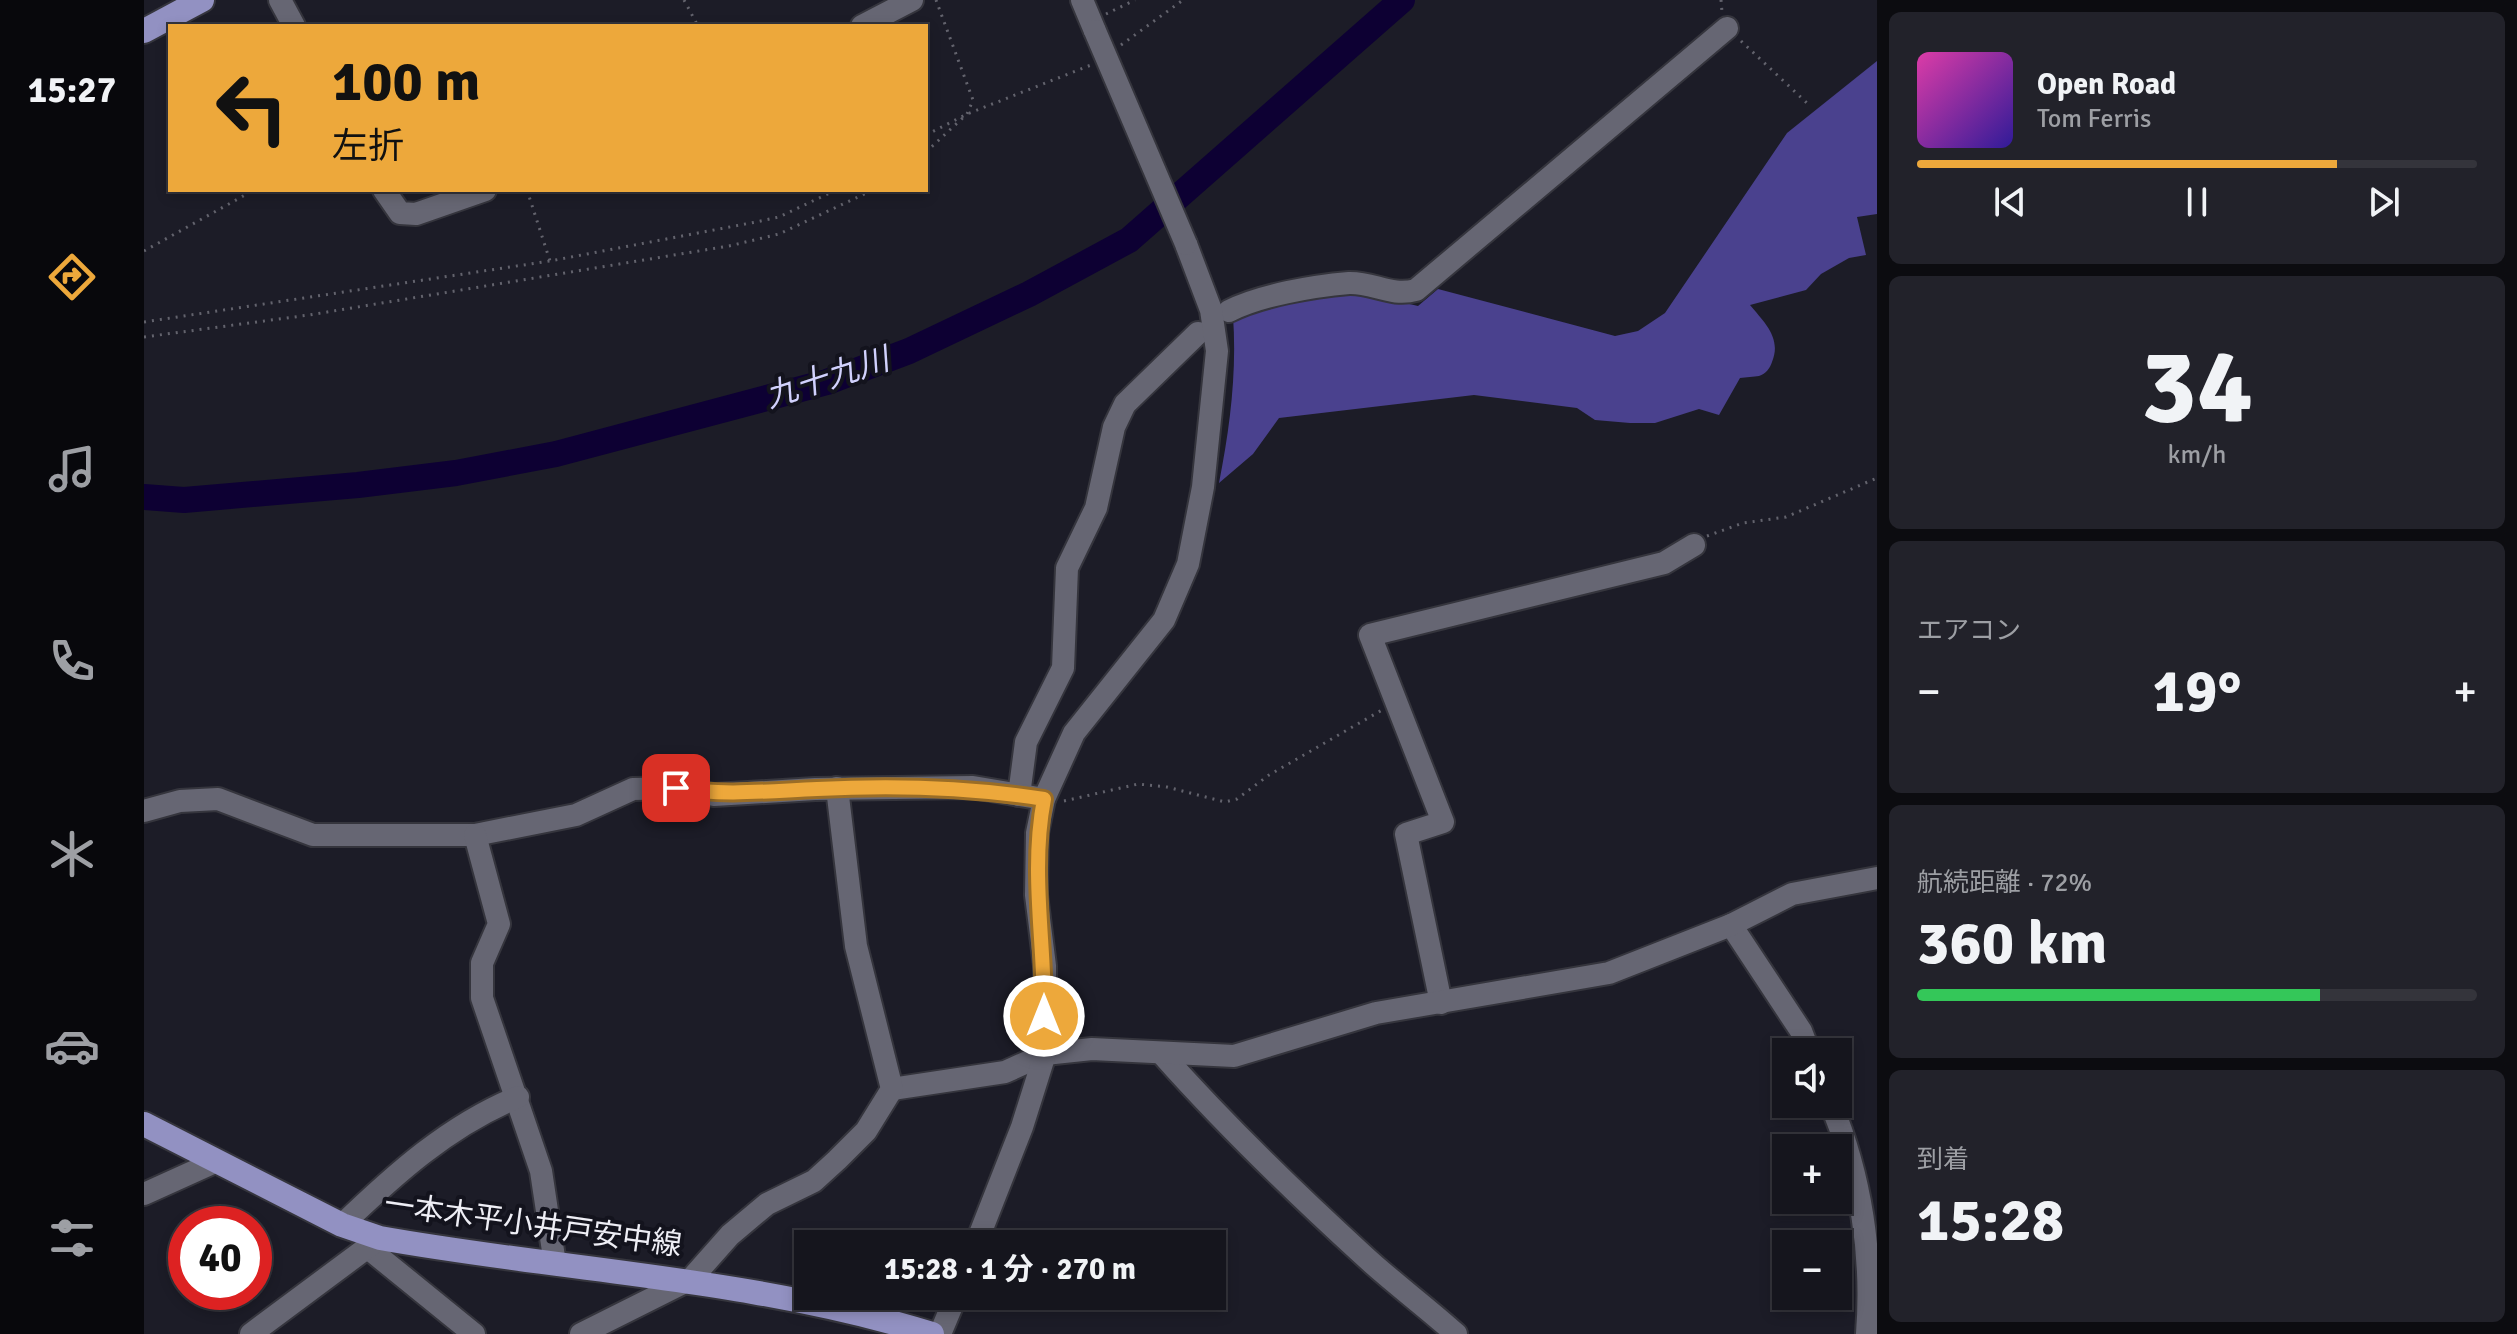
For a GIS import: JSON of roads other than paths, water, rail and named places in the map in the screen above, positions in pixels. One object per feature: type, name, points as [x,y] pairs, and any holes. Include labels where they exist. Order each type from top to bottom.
[{"type":"main road","points":[[144,31],[202,0]]},
{"type":"main road","name":"一本木平小井戸安中線","points":[[144,1124],[374,1243],[691,1279],[869,1314],[932,1334]]},
{"type":"street","points":[[280,0],[293,24]]},
{"type":"street","points":[[866,24],[912,0]]},
{"type":"street","points":[[982,1230],[1022,1127],[1045,1054],[1045,966],[1036,895],[1037,833],[1044,799],[1074,733],[1164,620],[1188,564],[1203,487],[1217,351],[1211,310],[1186,244],[1098,24],[1082,0]]},
{"type":"street","points":[[1229,311],[1254,300],[1352,283],[1397,294],[1416,290],[1727,28]]},
{"type":"street","points":[[385,192],[394,208],[407,214],[478,192]]},
{"type":"street","points":[[1019,795],[1026,742],[1063,668],[1067,568],[1096,508],[1114,427],[1125,404],[1198,333]]},
{"type":"street","points":[[1441,1003],[1406,834],[1443,822],[1370,635],[1664,563],[1694,545]]},
{"type":"street","points":[[144,811],[180,801],[218,799],[313,835],[475,835],[576,815],[633,789],[676,788],[714,795],[837,788],[973,787],[1044,799]]},
{"type":"street","points":[[581,1334],[691,1279],[730,1235],[767,1204],[814,1181],[837,1160],[866,1131],[892,1089],[856,946],[837,788]]},
{"type":"street","points":[[475,835],[499,924],[482,963],[482,998],[541,1171],[555,1264]]},
{"type":"street","points":[[892,1089],[1005,1072],[1045,1054],[1092,1049],[1234,1056],[1376,1013],[1609,973],[1731,925],[1792,894],[1877,878]]},
{"type":"street","points":[[1731,925],[1804,1038]]},
{"type":"street","points":[[1162,1054],[1228,1127],[1275,1173],[1456,1334]]},
{"type":"street","points":[[342,1225],[405,1165],[492,1107],[518,1097]]},
{"type":"street","points":[[1836,1118],[1856,1174],[1868,1261],[1867,1334]]},
{"type":"street","points":[[144,1194],[217,1161]]},
{"type":"street","points":[[251,1334],[374,1243],[474,1334]]},
{"type":"street","points":[[940,1334],[950,1310]]},
{"type":"waterway","name":"九十九川","points":[[144,497],[184,500],[358,485],[456,473],[556,454],[827,382],[909,351],[1029,294],[1129,240],[1402,0]]}]
